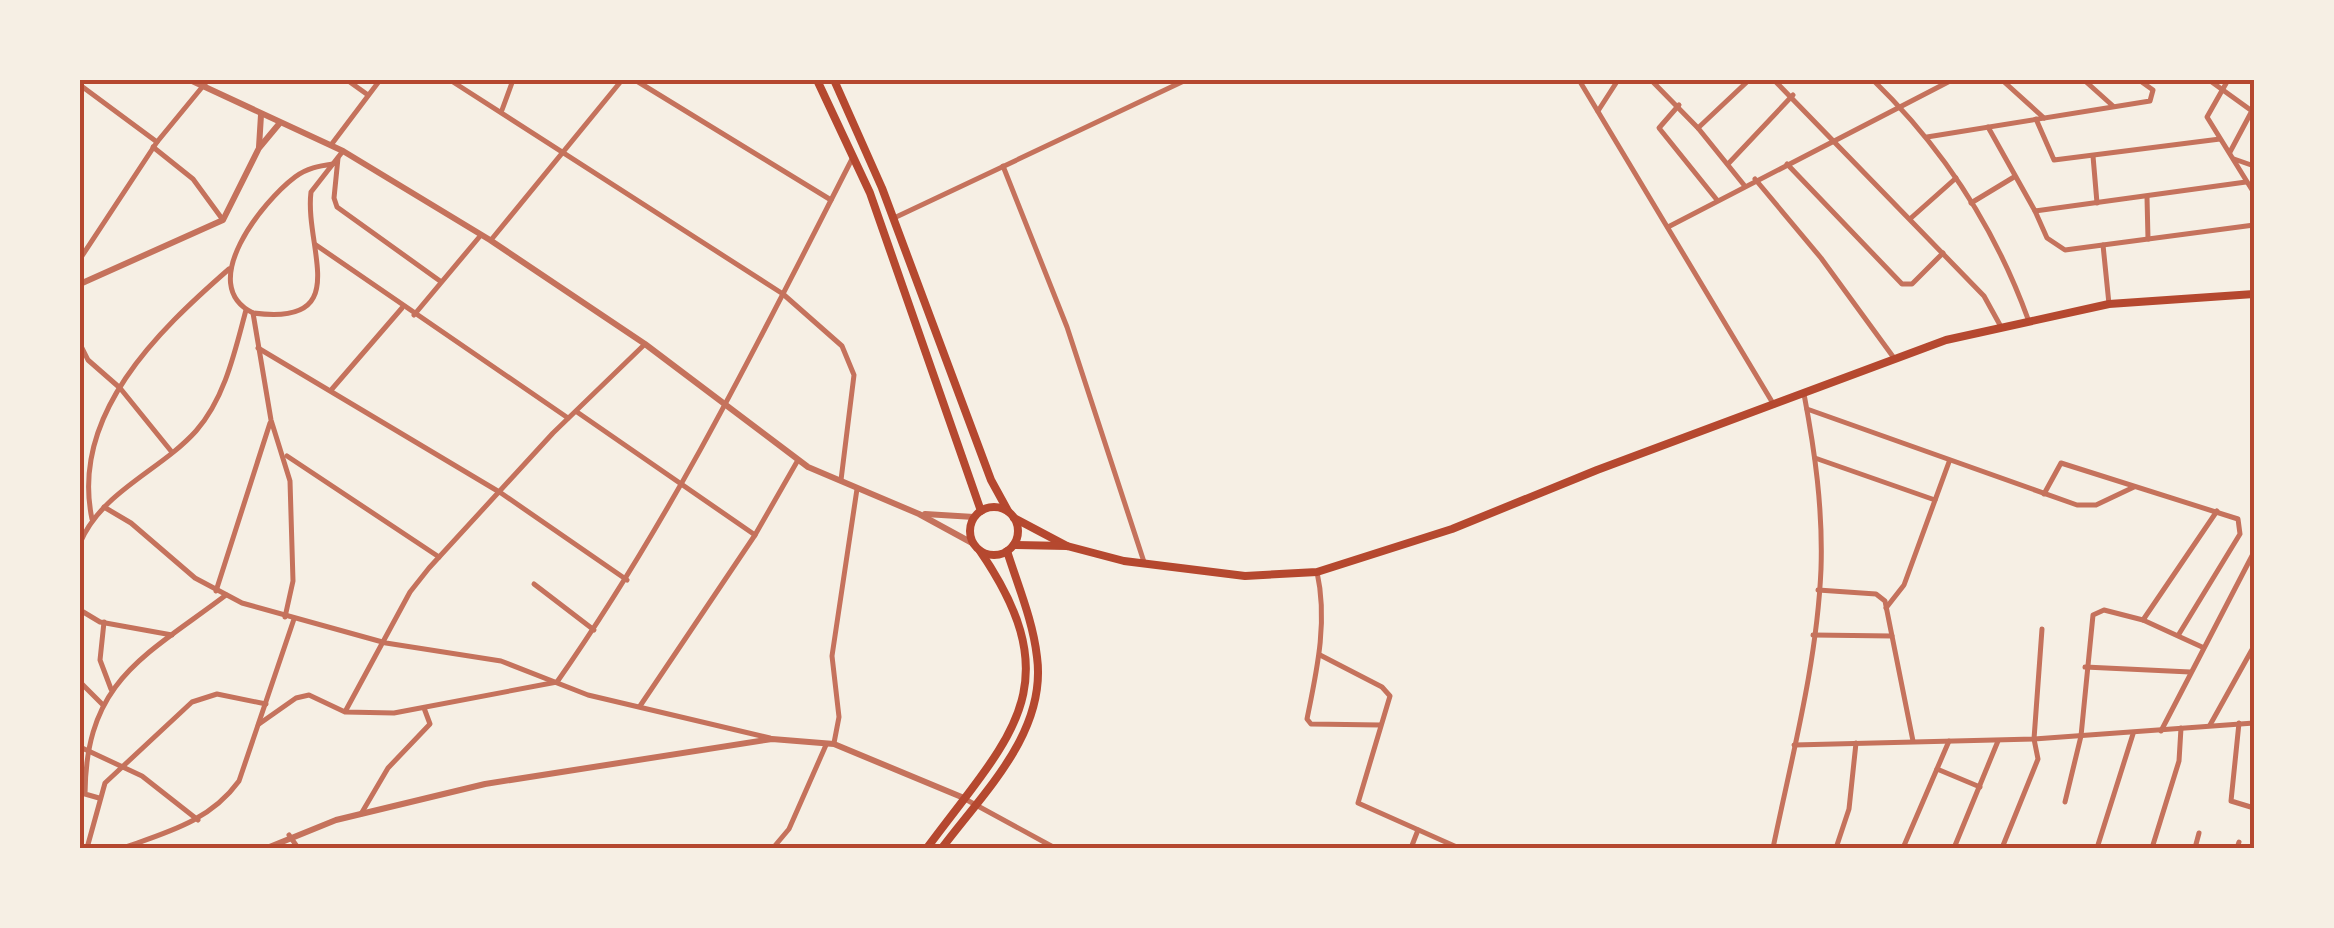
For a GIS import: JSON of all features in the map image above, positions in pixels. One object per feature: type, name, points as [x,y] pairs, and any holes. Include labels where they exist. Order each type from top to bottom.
[{"type":"main road","points":[[817,80],[854,156],[978,514]]},
{"type":"main road","points":[[834,80],[894,218],[991,480],[1018,527],[1010,548],[1034,640],[1038,681],[1023,736],[942,848]]},
{"type":"main road","points":[[977,548],[1067,546],[1145,564],[1246,576],[1317,572],[1452,529],[1895,359],[2000,326],[2109,304],[2254,294]]},
{"type":"main road","points":[[927,848],[1014,728],[1028,680],[1020,629],[1008,596],[977,548],[970,526],[978,514],[999,508],[1067,546]]},
{"type":"street","points":[[190,80],[205,83],[261,115],[332,145],[338,158],[334,198],[337,207],[440,281]]},
{"type":"street","points":[[347,80],[368,95]]},
{"type":"street","points":[[332,145],[380,80]]},
{"type":"street","points":[[450,80],[783,294],[842,346],[854,375],[840,483]]},
{"type":"street","points":[[502,110],[514,80]]},
{"type":"street","points":[[490,240],[622,80]]},
{"type":"street","points":[[635,80],[831,200]]},
{"type":"street","points":[[894,218],[1186,80]]},
{"type":"street","points":[[1579,80],[1774,405]]},
{"type":"street","points":[[1598,111],[1618,80]]},
{"type":"street","points":[[1651,80],[1698,128],[1744,185]]},
{"type":"street","points":[[1698,128],[1749,80]]},
{"type":"street","points":[[1774,80],[1793,94],[1984,296],[2000,326]]},
{"type":"street","points":[[1874,80],[1927,137],[1956,178],[2010,269],[2028,319]]},
{"type":"street","points":[[1668,227],[1744,185],[1903,109],[1952,80]]},
{"type":"street","points":[[2002,80],[2044,118]]},
{"type":"street","points":[[2084,80],[2113,106]]},
{"type":"street","points":[[1927,137],[2150,101],[2153,90],[2139,80]]},
{"type":"street","points":[[2209,80],[2253,109],[2232,155]]},
{"type":"street","points":[[2228,80],[2207,117],[2254,193]]},
{"type":"street","points":[[80,259],[155,144],[205,83]]},
{"type":"street","points":[[80,86],[192,178],[223,220]]},
{"type":"street","points":[[1728,164],[1793,94]]},
{"type":"street","points":[[1678,106],[1659,128],[1717,200]]},
{"type":"street","points":[[259,148],[261,115]]},
{"type":"street","points":[[2036,119],[2052,160],[2220,138]]},
{"type":"street","points":[[80,284],[223,220],[259,148],[279,123]]},
{"type":"street","points":[[1988,127],[2054,247],[2104,245],[2254,225]]},
{"type":"street","points":[[2092,155],[2097,203]]},
{"type":"street","points":[[2232,155],[2254,166]]},
{"type":"street","points":[[259,724],[296,698],[309,695],[345,712],[394,713],[557,682],[627,580],[725,406],[854,156]]},
{"type":"street","points":[[249,312],[300,312],[310,304],[319,270],[311,192],[338,158]]},
{"type":"street","points":[[92,519],[88,486],[93,452],[120,388],[150,342],[229,269],[254,224],[282,188],[310,168],[338,158],[490,240],[645,344],[798,460],[840,483],[919,514],[977,548]]},
{"type":"street","points":[[1787,164],[1902,284],[1912,284],[1944,253]]},
{"type":"street","points":[[1003,166],[1067,328],[1145,564]]},
{"type":"street","points":[[1972,203],[2014,177]]},
{"type":"street","points":[[1911,218],[1956,178]]},
{"type":"street","points":[[1754,180],[1821,258],[1895,359]]},
{"type":"street","points":[[2035,211],[2246,182]]},
{"type":"street","points":[[2147,196],[2148,239]]},
{"type":"street","points":[[414,315],[481,235]]},
{"type":"street","points":[[316,245],[402,308],[568,418]]},
{"type":"street","points":[[2104,245],[2109,304]]},
{"type":"street","points":[[229,269],[228,285],[249,312],[270,420],[285,454],[294,558],[285,616]]},
{"type":"street","points":[[332,389],[402,308]]},
{"type":"street","points":[[80,543],[92,519],[104,507],[209,415],[249,312]]},
{"type":"street","points":[[80,344],[88,360],[120,388],[171,452]]},
{"type":"street","points":[[345,712],[386,643],[410,592],[568,418],[645,344]]},
{"type":"street","points":[[258,348],[501,493],[627,580]]},
{"type":"street","points":[[1773,848],[1794,746],[1818,590],[1815,458],[1804,394]]},
{"type":"street","points":[[1807,409],[2077,505],[2096,505],[2136,485]]},
{"type":"street","points":[[576,411],[756,534]]},
{"type":"street","points":[[216,591],[270,420]]},
{"type":"street","points":[[285,454],[439,558]]},
{"type":"street","points":[[1815,458],[1934,500]]},
{"type":"street","points":[[639,707],[756,534],[798,460]]},
{"type":"street","points":[[1886,608],[1904,585],[1949,462]]},
{"type":"street","points":[[2044,494],[2061,463],[2238,519],[2240,534],[2178,634]]},
{"type":"street","points":[[773,848],[789,829],[839,717],[832,656],[857,489]]},
{"type":"street","points":[[104,507],[226,595],[294,619],[386,643],[501,660],[639,707],[772,739],[830,743],[964,798],[1055,848]]},
{"type":"street","points":[[2143,620],[2218,511]]},
{"type":"street","points":[[919,514],[978,514]]},
{"type":"street","points":[[2161,730],[2254,552]]},
{"type":"street","points":[[2246,568],[2254,572]]},
{"type":"street","points":[[1317,572],[1322,594],[1320,655],[1308,722],[1380,725]]},
{"type":"street","points":[[534,584],[594,630]]},
{"type":"street","points":[[1818,590],[1876,594],[1886,608],[1913,742]]},
{"type":"street","points":[[98,798],[84,794],[88,751],[102,704],[111,689],[121,676],[226,595]]},
{"type":"street","points":[[80,610],[104,622],[173,635]]},
{"type":"street","points":[[2065,802],[2081,736],[2090,621],[2098,611],[2143,620],[2202,648]]},
{"type":"street","points":[[123,848],[198,820],[224,801],[238,781],[294,619]]},
{"type":"street","points":[[104,622],[100,660],[111,689]]},
{"type":"street","points":[[2002,848],[2038,759],[2034,739],[2042,629]]},
{"type":"street","points":[[1813,636],[1892,636]]},
{"type":"street","points":[[2210,725],[2253,651]]},
{"type":"street","points":[[1320,655],[1388,693],[1356,800],[1458,848]]},
{"type":"street","points":[[2084,667],[2190,672]]},
{"type":"street","points":[[80,682],[102,704]]},
{"type":"street","points":[[87,848],[98,798],[120,765],[195,701],[217,694],[266,704]]},
{"type":"street","points":[[361,814],[388,768],[430,724],[424,708]]},
{"type":"street","points":[[1794,746],[2134,734],[2254,722]]},
{"type":"street","points":[[2238,723],[2231,801],[2254,808]]},
{"type":"street","points":[[2152,848],[2179,760],[2181,728]]},
{"type":"street","points":[[2097,848],[2134,734]]},
{"type":"street","points":[[266,848],[289,835],[361,814],[557,770],[772,739]]},
{"type":"street","points":[[1954,848],[1998,740]]},
{"type":"street","points":[[1903,848],[1950,741]]},
{"type":"street","points":[[1836,848],[1848,809],[1856,743]]},
{"type":"street","points":[[80,748],[120,765],[170,794],[198,820]]},
{"type":"street","points":[[1937,769],[1980,786]]},
{"type":"street","points":[[1411,848],[1418,830]]},
{"type":"street","points":[[2195,848],[2200,833]]},
{"type":"street","points":[[1776,834],[1782,848]]},
{"type":"street","points":[[289,835],[298,848]]}]
